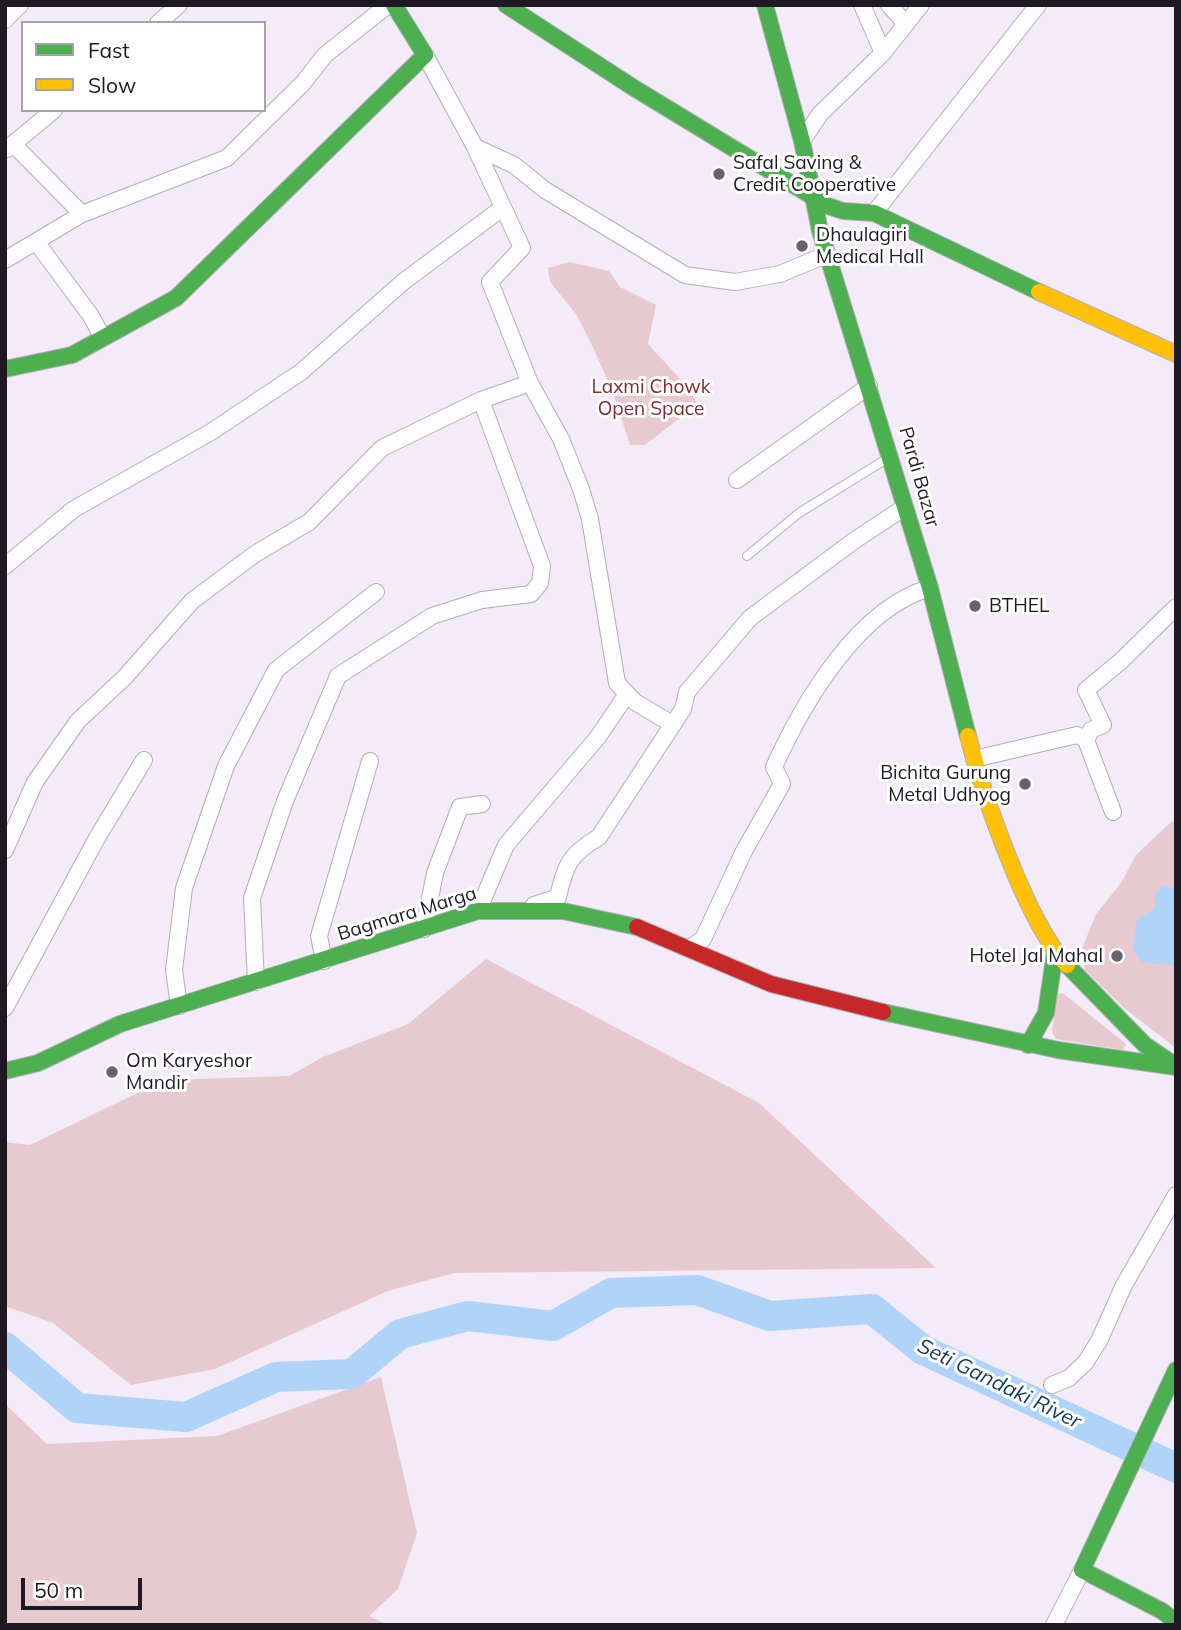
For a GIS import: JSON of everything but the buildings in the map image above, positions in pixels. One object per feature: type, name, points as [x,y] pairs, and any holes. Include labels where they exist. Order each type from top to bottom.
[{"type":"main road","points":[[5,369],[72,355],[176,298],[425,55],[394,5]]},
{"type":"main road","points":[[506,5],[634,88],[814,197],[844,211],[874,213],[938,246],[1176,354]]},
{"type":"main road","name":"Pardi Bazar","points":[[765,5],[802,141],[828,254],[930,588],[974,759],[1032,910],[1055,952],[1145,1045],[1176,1066]]},
{"type":"main road","name":"Bagmara Marga","points":[[5,1071],[37,1063],[120,1024],[478,911],[528,907],[608,916],[691,947],[779,986],[862,1010],[1028,1045],[1125,1062],[1176,1066]]},
{"type":"main road","points":[[1028,1045],[1040,1032],[1047,1013],[1055,952]]},
{"type":"main road","points":[[1176,1370],[1121,1482],[1082,1570],[1159,1618],[1176,1622]]},
{"type":"street","points":[[5,20],[20,5]]},
{"type":"street","points":[[160,21],[179,5]]},
{"type":"street","points":[[5,260],[82,214],[227,158],[303,83],[325,55],[388,5]]},
{"type":"street","points":[[862,5],[883,54]]},
{"type":"street","points":[[889,5],[906,24]]},
{"type":"street","points":[[802,141],[820,114],[883,54],[921,5]]},
{"type":"street","points":[[874,213],[1038,5]]},
{"type":"street","points":[[425,55],[475,147],[501,209],[522,248],[490,282],[530,383],[561,439],[582,489],[590,519],[617,683],[627,694],[672,724]]},
{"type":"street","points":[[52,112],[9,147],[82,214]]},
{"type":"street","points":[[475,147],[514,164],[545,190],[685,275],[735,282],[780,274],[828,254]]},
{"type":"street","points":[[5,566],[74,509],[211,432],[301,372],[403,282],[501,209]]},
{"type":"street","points":[[37,243],[91,316],[103,338]]},
{"type":"street","points":[[5,850],[35,782],[78,721],[125,677],[191,601],[255,554],[309,522],[382,448],[481,400],[530,383]]},
{"type":"street","points":[[737,480],[869,386]]},
{"type":"street","points":[[256,982],[251,898],[285,800],[338,676],[432,616],[482,600],[531,594],[540,583],[542,566],[481,400]]},
{"type":"street","points":[[528,907],[558,897],[564,868],[581,848],[599,836],[682,709],[687,692],[750,618],[855,540],[905,507]]},
{"type":"street","points":[[691,947],[703,939],[744,851],[782,784],[774,767],[789,733],[826,675],[887,610],[909,594],[930,588]]},
{"type":"street","points":[[179,1006],[174,970],[184,888],[226,766],[276,670],[376,592]]},
{"type":"street","points":[[1086,740],[1091,730],[1103,725],[1086,691],[1121,662],[1176,607]]},
{"type":"street","points":[[478,911],[506,845],[590,747],[627,694]]},
{"type":"street","points":[[974,759],[1077,736],[1086,740],[1113,812]]},
{"type":"street","points":[[5,1008],[97,838],[144,760]]},
{"type":"street","points":[[324,961],[319,936],[370,761]]},
{"type":"street","points":[[424,929],[435,873],[460,807],[482,804]]},
{"type":"street","points":[[1052,1385],[1069,1378],[1085,1363],[1099,1341],[1124,1285],[1176,1195]]},
{"type":"street","points":[[1054,1625],[1082,1570]]},
{"type":"lane","points":[[747,556],[799,513],[855,475],[891,456]]},
{"type":"green space","name":"Laxmi Chowk Open Space","points":[[569,262],[609,271],[620,287],[656,305],[648,344],[684,383],[698,404],[645,445],[630,445],[612,390],[591,343],[576,314],[550,282],[548,268]]},
{"type":"green space","points":[[1172,821],[1176,822],[1176,1048],[1124,1008],[1085,970],[1081,951],[1096,914],[1121,883],[1136,855]]},
{"type":"green space","points":[[486,959],[759,1103],[936,1268],[454,1273],[388,1291],[215,1369],[131,1385],[53,1323],[5,1306],[5,1142],[30,1145],[164,1080],[289,1076],[323,1057],[408,1024]]},
{"type":"green space","points":[[1063,993],[1126,1044],[1123,1050],[1056,1039],[1052,1032],[1057,994]]},
{"type":"green space","points":[[381,1377],[417,1533],[398,1589],[369,1616],[388,1625],[5,1625],[5,1404],[47,1444],[217,1436]]},
{"type":"water","points":[[1164,885],[1176,889],[1176,966],[1142,962],[1133,950],[1137,919],[1155,908],[1155,895]]},
{"type":"waterway","name":"Seti Gandaki River","points":[[5,1347],[77,1408],[186,1417],[276,1377],[352,1374],[400,1334],[468,1316],[553,1326],[611,1293],[697,1290],[770,1316],[872,1309],[923,1350],[1176,1468]]},
{"type":"traffic: fast","points":[[5,369],[72,355],[176,298],[425,55],[394,5]]},
{"type":"traffic: fast","points":[[506,5],[634,88],[828,206],[843,211],[874,213],[1039,292]]},
{"type":"traffic: fast","points":[[765,5],[802,141],[820,231],[930,588],[968,736]]},
{"type":"traffic: fast","points":[[5,1071],[38,1063],[120,1024],[478,911],[563,911],[637,927]]},
{"type":"traffic: fast","points":[[1028,1045],[1046,1013],[1055,952]]},
{"type":"traffic: fast","points":[[1067,965],[1145,1045],[1176,1066]]},
{"type":"traffic: fast","points":[[883,1012],[1058,1050],[1176,1067]]},
{"type":"traffic: fast","points":[[1176,1370],[1082,1570],[1162,1611],[1176,1622]]},
{"type":"traffic: slow","points":[[1039,292],[1176,354]]},
{"type":"traffic: slow","points":[[968,736],[995,823],[1022,890],[1052,946],[1067,965]]},
{"type":"traffic: jam","points":[[637,927],[771,984],[883,1012]]},
{"type":"place","name":"Safal Saving & Credit Cooperative","points":[[719,174]]},
{"type":"place","name":"Dhaulagiri Medical Hall","points":[[802,246]]},
{"type":"place","name":"BTHEL","points":[[975,606]]},
{"type":"place","name":"Bichita Gurung Metal Udhyog","points":[[1025,784]]},
{"type":"place","name":"Hotel Jal Mahal","points":[[1117,956]]},
{"type":"place","name":"Om Karyeshor Mandir","points":[[112,1072]]}]
